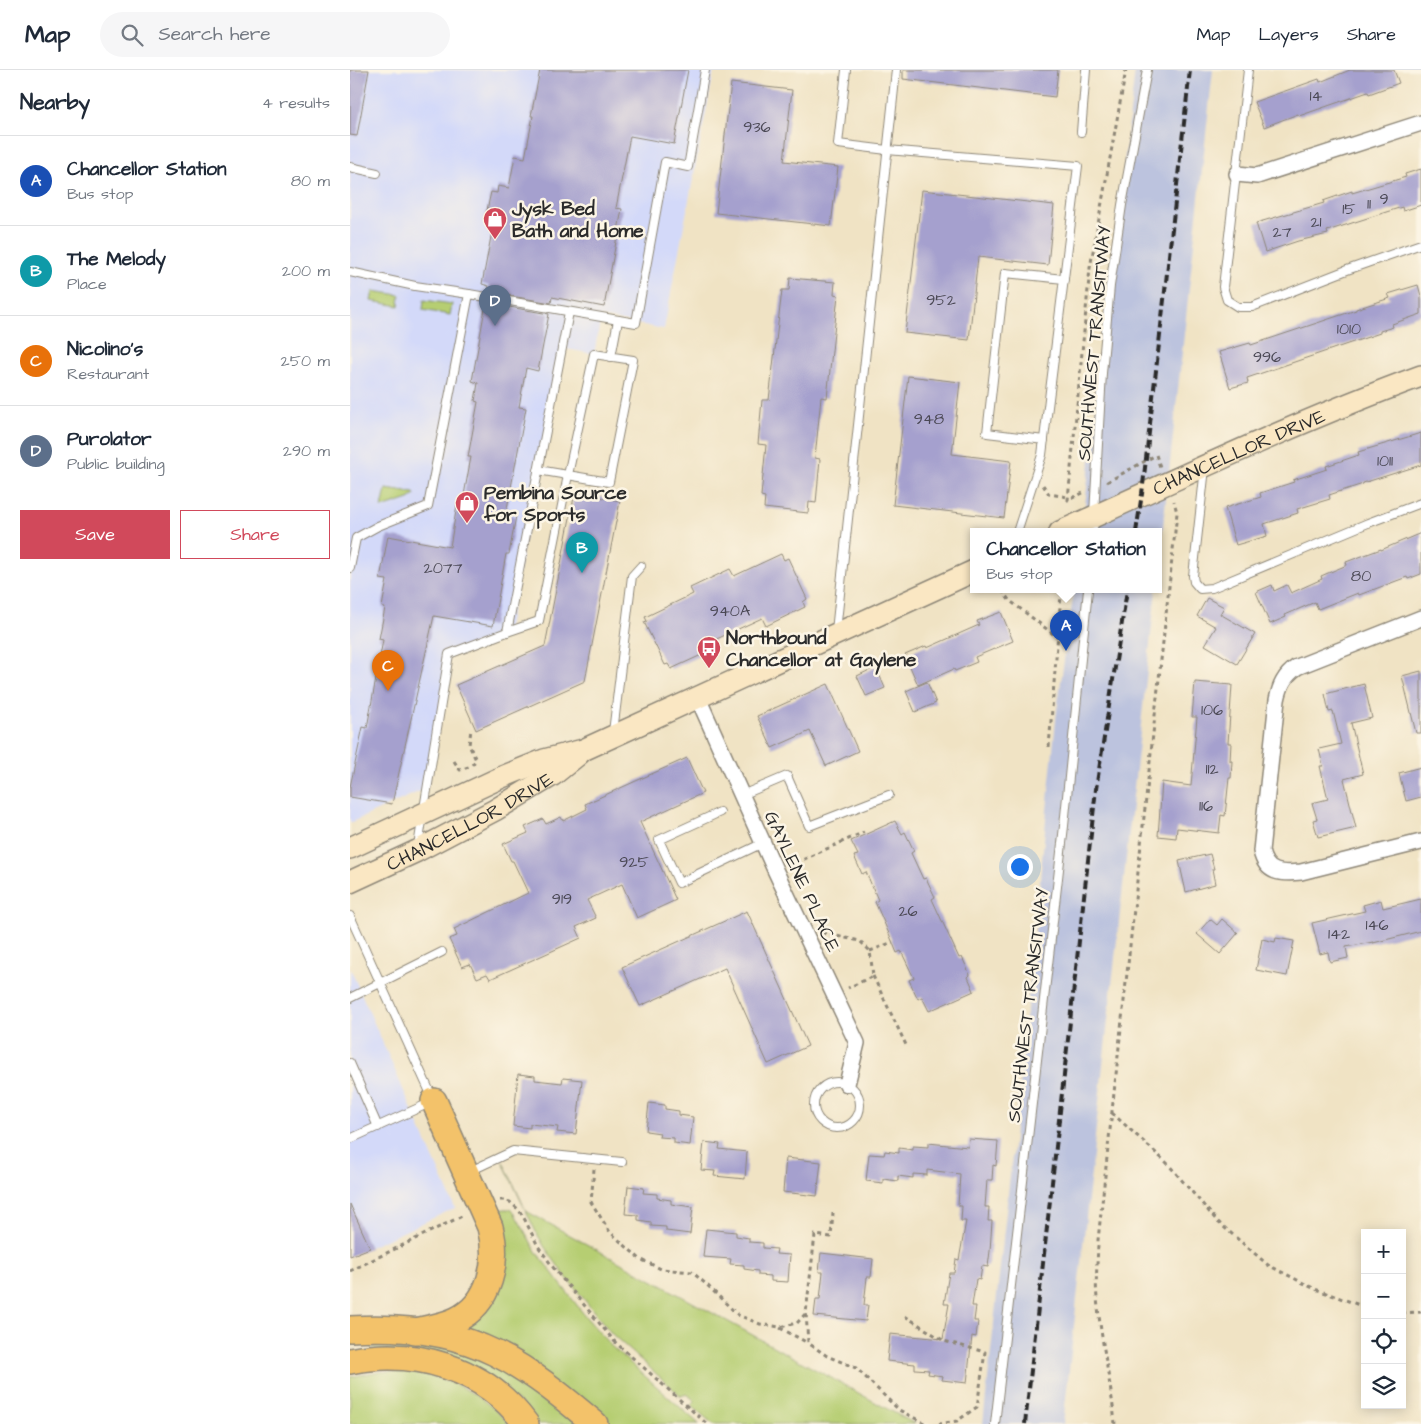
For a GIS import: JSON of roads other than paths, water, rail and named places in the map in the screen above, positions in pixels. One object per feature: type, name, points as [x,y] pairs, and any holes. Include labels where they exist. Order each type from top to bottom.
[{"type":"main road","points":[[415,1331],[443,1325],[466,1314],[479,1301],[489,1283],[493,1270],[492,1235],[487,1218],[434,1101]]},
{"type":"main road","points":[[350,1329],[370,1328],[415,1331],[452,1337],[494,1352],[517,1364],[538,1379],[594,1424]]},
{"type":"main road","points":[[350,1361],[374,1357],[419,1359],[463,1372],[497,1393],[526,1424]]},
{"type":"street","points":[[1237,174],[1257,176],[1421,124]]},
{"type":"street","name":"CHANCELLOR DRIVE","points":[[1077,528],[1094,524],[1206,466],[1369,395],[1421,376]]},
{"type":"street","name":"CHANCELLOR DRIVE","points":[[350,848],[502,777],[544,760],[583,750],[970,573]]},
{"type":"street","points":[[1421,618],[1297,667],[1283,680],[1277,700],[1261,851],[1263,861],[1270,868],[1284,874],[1302,872],[1421,842]]},
{"type":"street","name":"GAYLENE PLACE","points":[[698,698],[776,872],[857,1042],[846,1084]]},
{"type":"street","name":"CHANCELLOR DRIVE","points":[[350,882],[417,851],[495,810],[553,775],[583,750]]},
{"type":"lane","points":[[350,272],[415,286],[636,323],[665,162],[688,167],[706,70]]},
{"type":"lane","points":[[846,70],[838,144],[887,150],[1078,166],[1042,455],[1018,528]]},
{"type":"lane","points":[[836,633],[896,70]]},
{"type":"lane","points":[[1081,132],[1086,70]]},
{"type":"lane","name":"SOUTHWEST TRANSITWAY","points":[[1094,524],[1102,373],[1110,286],[1122,205],[1148,70]]},
{"type":"lane","points":[[1248,70],[1224,287],[1227,300],[1238,307],[1252,307],[1421,244]]},
{"type":"lane","points":[[350,167],[377,172]]},
{"type":"lane","points":[[1044,440],[987,432],[1005,273],[1064,280]]},
{"type":"lane","points":[[350,568],[356,538],[378,526],[428,506],[470,294]]},
{"type":"lane","points":[[507,632],[569,312]]},
{"type":"lane","points":[[612,357],[618,320]]},
{"type":"lane","points":[[417,851],[450,654],[539,621],[568,475],[594,354],[632,360],[610,482],[568,475],[538,470]]},
{"type":"lane","points":[[1206,466],[1193,576],[1194,582],[1200,588],[1212,588],[1359,526],[1421,504]]},
{"type":"lane","points":[[613,736],[632,576],[641,566]]},
{"type":"lane","name":"SOUTHWEST TRANSITWAY","points":[[996,1424],[1064,826],[1088,593]]},
{"type":"lane","points":[[742,795],[787,776],[809,826],[889,795]]},
{"type":"lane","points":[[720,812],[659,840],[679,882],[763,843]]},
{"type":"lane","points":[[350,916],[434,1101],[350,1139]]},
{"type":"lane","points":[[350,998],[442,952]]},
{"type":"lane","points":[[350,1063],[378,1127]]},
{"type":"lane","points":[[839,1082],[846,1084],[853,1088],[859,1096],[861,1104],[856,1119],[850,1125],[844,1127],[828,1126],[821,1122],[814,1108],[818,1093],[823,1087],[831,1083],[839,1082]]},
{"type":"lane","points":[[466,1172],[513,1151],[622,1162]]},
{"type":"railway","points":[[1137,528],[1190,70]]},
{"type":"railway","points":[[1025,1424],[1096,789],[1127,593]]},
{"type":"place","name":"Jysk Bed Bath and Home","points":[[495,240]]},
{"type":"place","name":"Purolator","points":[[495,326]]},
{"type":"place","name":"Pembina Source for Sports","points":[[467,524]]},
{"type":"place","name":"The Melody","points":[[582,573]]},
{"type":"place","name":"Chancellor Station","points":[[1066,651]]},
{"type":"place","name":"Northbound Chancellor at Gaylene","points":[[709,669]]},
{"type":"place","name":"Nicolino's","points":[[388,691]]}]
